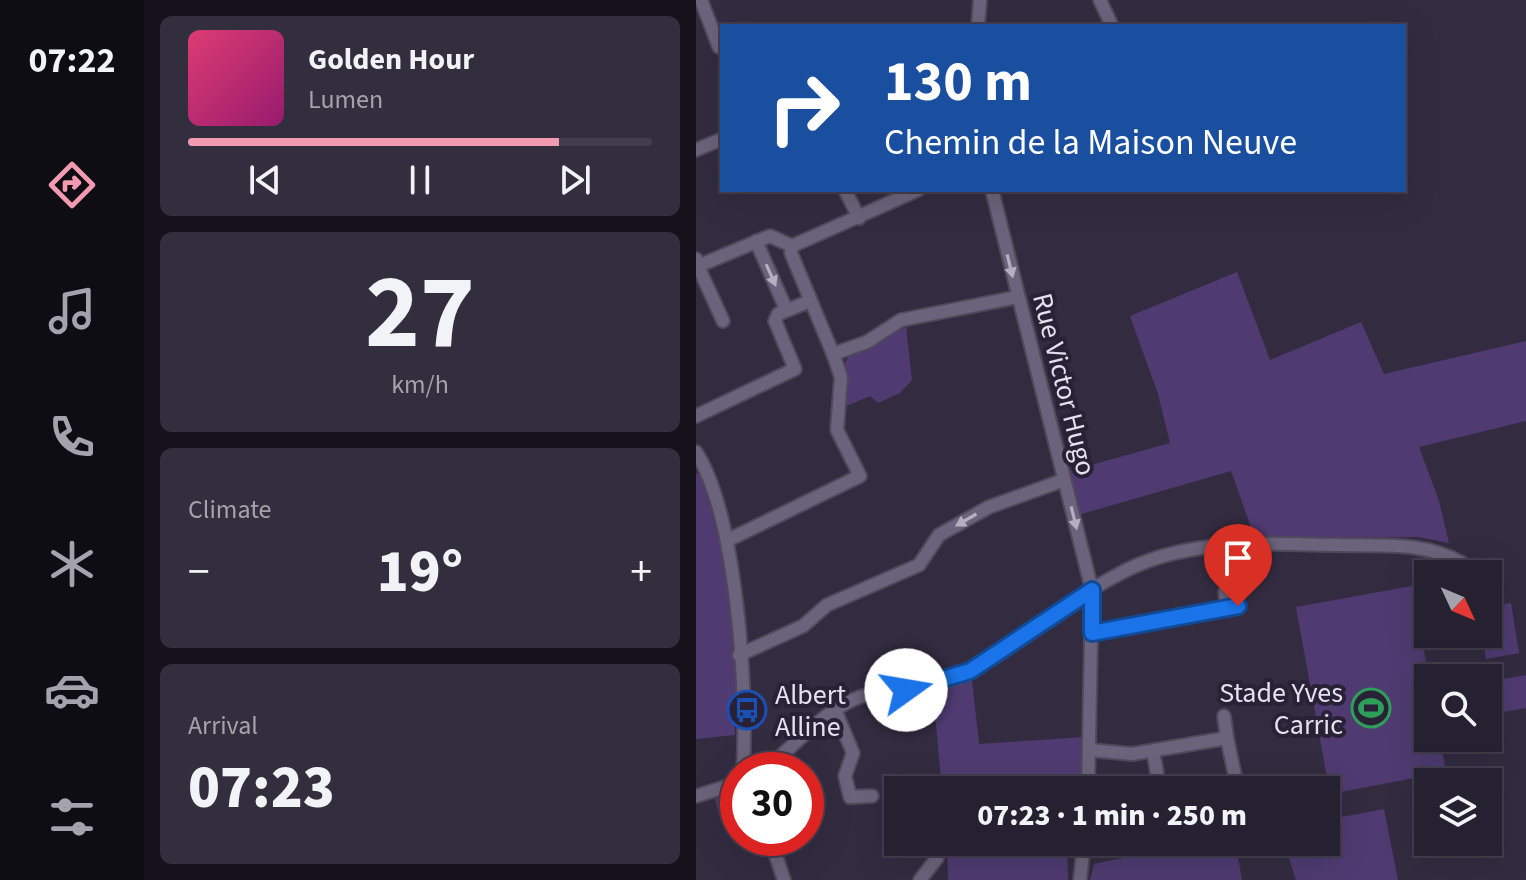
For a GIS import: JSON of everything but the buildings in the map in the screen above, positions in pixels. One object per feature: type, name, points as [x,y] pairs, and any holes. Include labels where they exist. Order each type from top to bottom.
[{"type":"street","points":[[701,0],[720,47]]},
{"type":"street","points":[[978,24],[980,0]]},
{"type":"street","points":[[1100,0],[1111,24]]},
{"type":"street","points":[[696,150],[720,140]]},
{"type":"street","points":[[846,192],[859,218]]},
{"type":"street","points":[[792,250],[914,192]]},
{"type":"street","name":"Rue Victor Hugo","points":[[992,192],[1092,590],[1089,776]]},
{"type":"street","points":[[723,321],[697,263],[770,236],[792,250],[841,377],[837,430],[860,476],[728,540]]},
{"type":"street","points":[[756,241],[786,309]]},
{"type":"street","points":[[833,354],[867,342],[901,320],[1018,297]]},
{"type":"street","points":[[696,416],[795,369],[775,321],[778,314],[786,309],[810,301]]},
{"type":"street","points":[[698,457],[728,540],[739,655],[742,752]]},
{"type":"street","points":[[739,655],[803,626],[827,605],[919,565],[939,535],[989,507],[1064,480]]},
{"type":"street","points":[[786,752],[836,712],[865,695],[925,687],[959,676],[1120,573],[1179,551],[1204,546],[1265,544],[1437,549],[1457,560]]},
{"type":"street","points":[[1092,633],[1233,607],[1225,592]]},
{"type":"street","points":[[836,712],[853,753],[845,776],[850,797],[872,796]]},
{"type":"street","points":[[1224,716],[1235,776]]},
{"type":"street","points":[[1090,750],[1132,754],[1227,738]]},
{"type":"street","points":[[1153,751],[1157,776]]},
{"type":"street","points":[[696,796],[720,789]]},
{"type":"street","points":[[776,856],[784,880]]},
{"type":"street","points":[[920,880],[937,856]]},
{"type":"street","points":[[1080,880],[1083,856]]},
{"type":"shaded area","points":[[1237,272],[1270,360],[1361,322],[1384,374],[1526,341],[1526,421],[1419,447],[1439,501],[1449,543],[1419,537],[1255,538],[1231,471],[1078,515],[1066,472],[1170,443],[1158,394],[1130,316]]},
{"type":"shaded area","points":[[906,327],[912,380],[900,393],[878,403],[870,396],[844,407],[844,365],[849,355]]},
{"type":"shaded area","points":[[696,473],[700,475],[709,501],[722,556],[735,641],[739,697],[733,698],[735,735],[696,739]]},
{"type":"shaded area","name":"Stade Yves Carric","points":[[1412,586],[1414,648],[1423,648],[1426,664],[1414,664],[1414,752],[1442,752],[1445,768],[1414,768],[1414,778],[1340,792],[1340,776],[1327,776],[1296,607]]},
{"type":"shaded area","points":[[1511,603],[1519,653],[1486,659],[1484,648],[1502,648],[1502,605]]},
{"type":"shaded area","points":[[1526,675],[1526,708],[1502,712],[1502,679]]},
{"type":"shaded area","points":[[972,680],[979,744],[1085,737],[1083,776],[941,776],[933,692]]},
{"type":"shaded area","points":[[720,798],[720,818],[715,799]]},
{"type":"shaded area","points":[[1384,809],[1398,880],[1296,880],[1288,856],[1340,856],[1340,817]]},
{"type":"shaded area","points":[[947,856],[1067,856],[1068,880],[948,880]]},
{"type":"shaded area","points":[[1131,856],[1238,856],[1242,880],[1090,880],[1094,864]]},
{"type":"place","name":"Stade Yves Carric","points":[[1371,708]]},
{"type":"place","name":"Albert Alline","points":[[747,710]]},
{"type":"route","points":[[906,690],[951,680],[970,671],[1092,590],[1092,633],[1238,606]]}]
